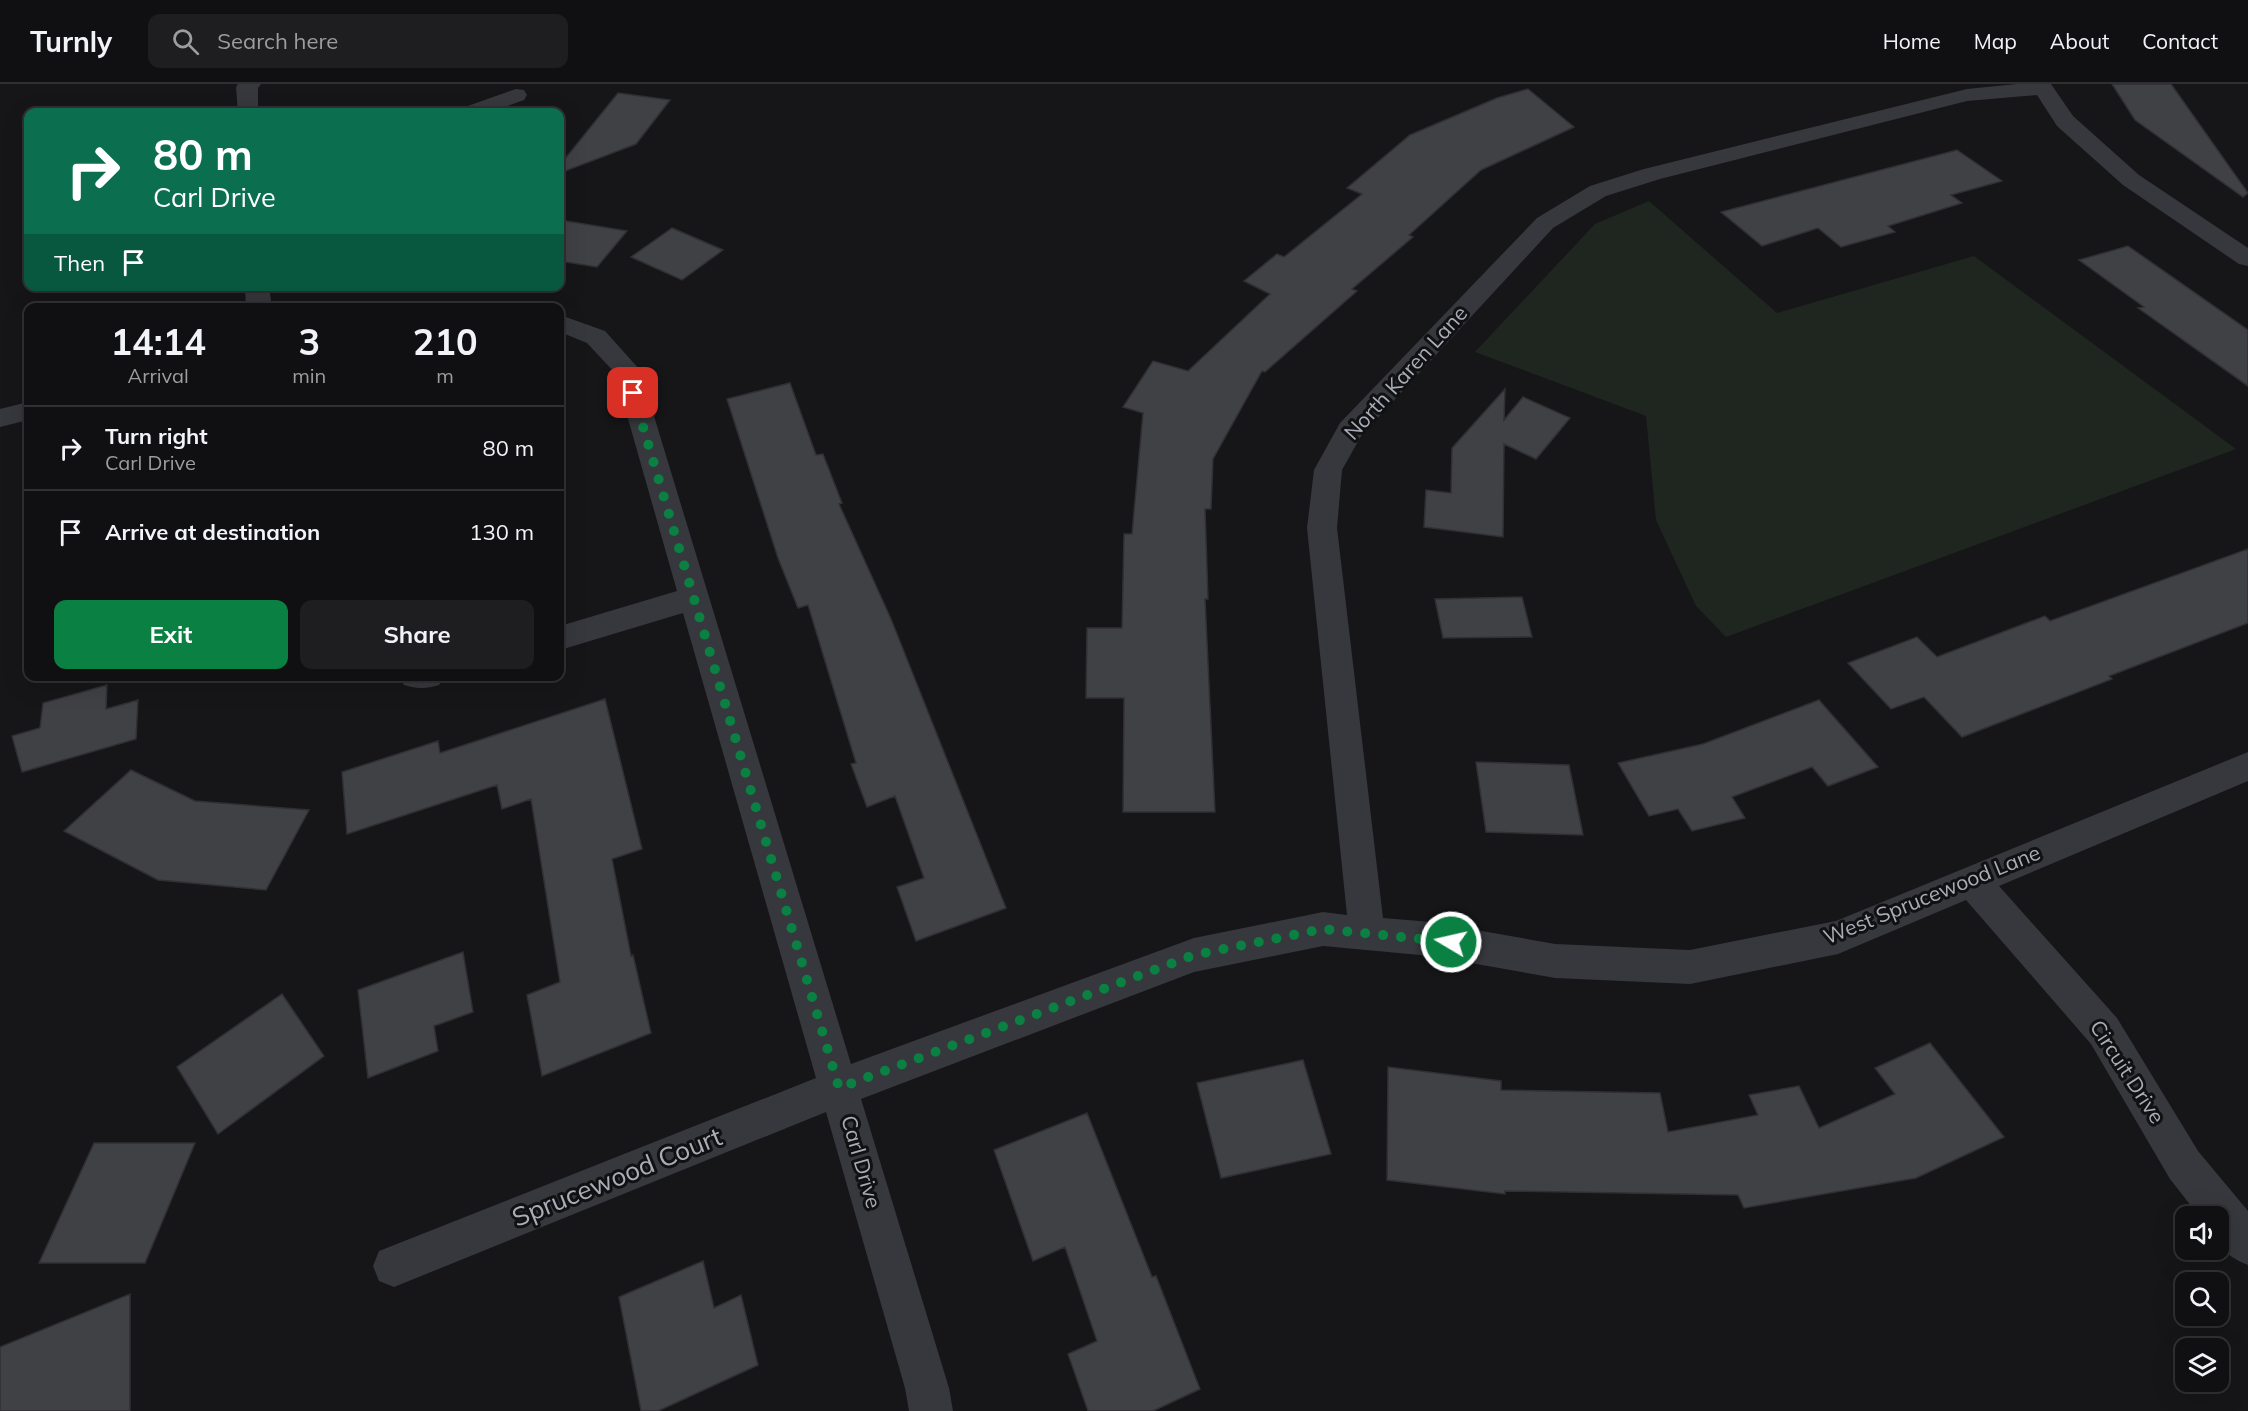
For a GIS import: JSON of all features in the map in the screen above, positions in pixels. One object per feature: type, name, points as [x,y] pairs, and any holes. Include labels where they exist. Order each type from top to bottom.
[{"type":"street","points":[[248,108],[247,87],[250,84]]},
{"type":"street","points":[[2042,86],[2065,120],[2131,180],[2248,259]]},
{"type":"street","name":"North Karen Lane","points":[[1367,933],[1322,528],[1328,470],[1350,430],[1545,223],[1599,191],[1652,174],[1967,95],[2042,86]]},
{"type":"street","points":[[483,108],[516,94]]},
{"type":"street","name":"Carl Drive","points":[[564,325],[596,338],[627,370],[927,1388],[931,1411]]},
{"type":"street","points":[[0,418],[24,412]]},
{"type":"street","points":[[564,637],[694,598]]},
{"type":"street","name":"West Sprucewood Lane","points":[[839,1088],[1194,955],[1323,929],[1431,939],[1555,961],[1690,967],[1838,937],[2248,766]]},
{"type":"street","name":"Circuit Drive","points":[[1972,881],[2104,1031],[2184,1165],[2248,1244]]},
{"type":"street","name":"Sprucewood Court","points":[[394,1266],[839,1088]]},
{"type":"shaded area","points":[[1649,201],[1777,313],[1974,256],[2236,449],[1726,637],[1696,606],[1656,520],[1646,416],[1475,352],[1595,224]]},
{"type":"building","points":[[2112,84],[2171,84],[2248,193],[2243,197],[2135,120]]},
{"type":"building","points":[[1528,89],[1574,127],[1481,170],[1409,235],[1413,237],[1352,289],[1357,291],[1265,372],[1262,371],[1213,459],[1211,509],[1205,509],[1208,599],[1205,599],[1215,812],[1123,812],[1124,698],[1086,698],[1087,628],[1122,628],[1124,534],[1132,534],[1143,413],[1123,407],[1153,361],[1188,371],[1270,294],[1244,281],[1277,254],[1284,257],[1362,194],[1347,188],[1410,135],[1497,98]]},
{"type":"building","points":[[618,93],[670,100],[636,144],[564,171],[564,160]]},
{"type":"building","points":[[1957,150],[2002,181],[1951,195],[1962,203],[1888,226],[1895,232],[1841,247],[1818,228],[1762,246],[1721,212]]},
{"type":"building","points":[[564,221],[627,231],[597,267],[564,262]]},
{"type":"building","points":[[672,228],[723,250],[682,280],[631,257]]},
{"type":"building","points":[[2128,246],[2248,330],[2248,386],[2138,308],[2144,307],[2079,260]]},
{"type":"building","points":[[790,383],[816,455],[823,454],[842,503],[839,504],[891,619],[1006,908],[916,941],[897,887],[924,878],[895,796],[867,807],[851,764],[856,763],[808,605],[798,608],[778,558],[727,399]]},
{"type":"building","points":[[1505,389],[1504,420],[1523,397],[1570,418],[1536,459],[1504,444],[1503,537],[1424,527],[1426,490],[1451,493],[1452,448]]},
{"type":"building","points":[[2248,549],[2248,623],[2109,676],[2112,679],[1962,737],[1924,697],[1891,709],[1848,663],[1917,637],[1937,657],[2045,616],[2050,621]]},
{"type":"building","points":[[1522,597],[1532,637],[1443,638],[1435,599]]},
{"type":"building","points":[[107,685],[106,709],[138,700],[136,739],[22,772],[12,736],[40,728],[43,703]]},
{"type":"building","points":[[605,699],[642,849],[612,859],[631,956],[633,955],[651,1033],[542,1076],[527,995],[560,982],[531,799],[502,809],[497,785],[347,834],[342,772],[438,741],[440,753]]},
{"type":"building","points":[[1819,700],[1878,767],[1828,786],[1812,767],[1732,797],[1745,818],[1692,831],[1678,809],[1649,816],[1618,763],[1703,744]]},
{"type":"building","points":[[1476,762],[1569,765],[1583,835],[1486,832]]},
{"type":"building","points":[[131,770],[195,801],[309,810],[266,890],[158,880],[64,831]]},
{"type":"building","points":[[463,952],[473,1012],[434,1026],[438,1051],[368,1078],[358,990]]},
{"type":"building","points":[[282,994],[324,1056],[218,1134],[177,1067]]},
{"type":"building","points":[[1930,1043],[2004,1137],[1916,1178],[1744,1208],[1738,1195],[1505,1191],[1505,1194],[1387,1180],[1388,1067],[1501,1081],[1501,1090],[1660,1093],[1668,1132],[1758,1115],[1749,1095],[1799,1086],[1819,1128],[1895,1094],[1875,1068]]},
{"type":"building","points":[[1303,1060],[1331,1154],[1221,1178],[1197,1083]]},
{"type":"building","points":[[1087,1113],[1152,1277],[1156,1276],[1200,1389],[1153,1411],[1088,1411],[1068,1354],[1097,1341],[1065,1247],[1033,1261],[994,1150]]},
{"type":"building","points":[[94,1143],[195,1143],[145,1263],[39,1263]]},
{"type":"building","points":[[703,1261],[714,1308],[741,1295],[758,1365],[658,1411],[641,1411],[619,1297]]},
{"type":"building","points":[[130,1294],[130,1411],[0,1411],[0,1347]]},
{"type":"route","points":[[633,393],[839,1088],[1194,955],[1323,929],[1451,942]]}]
